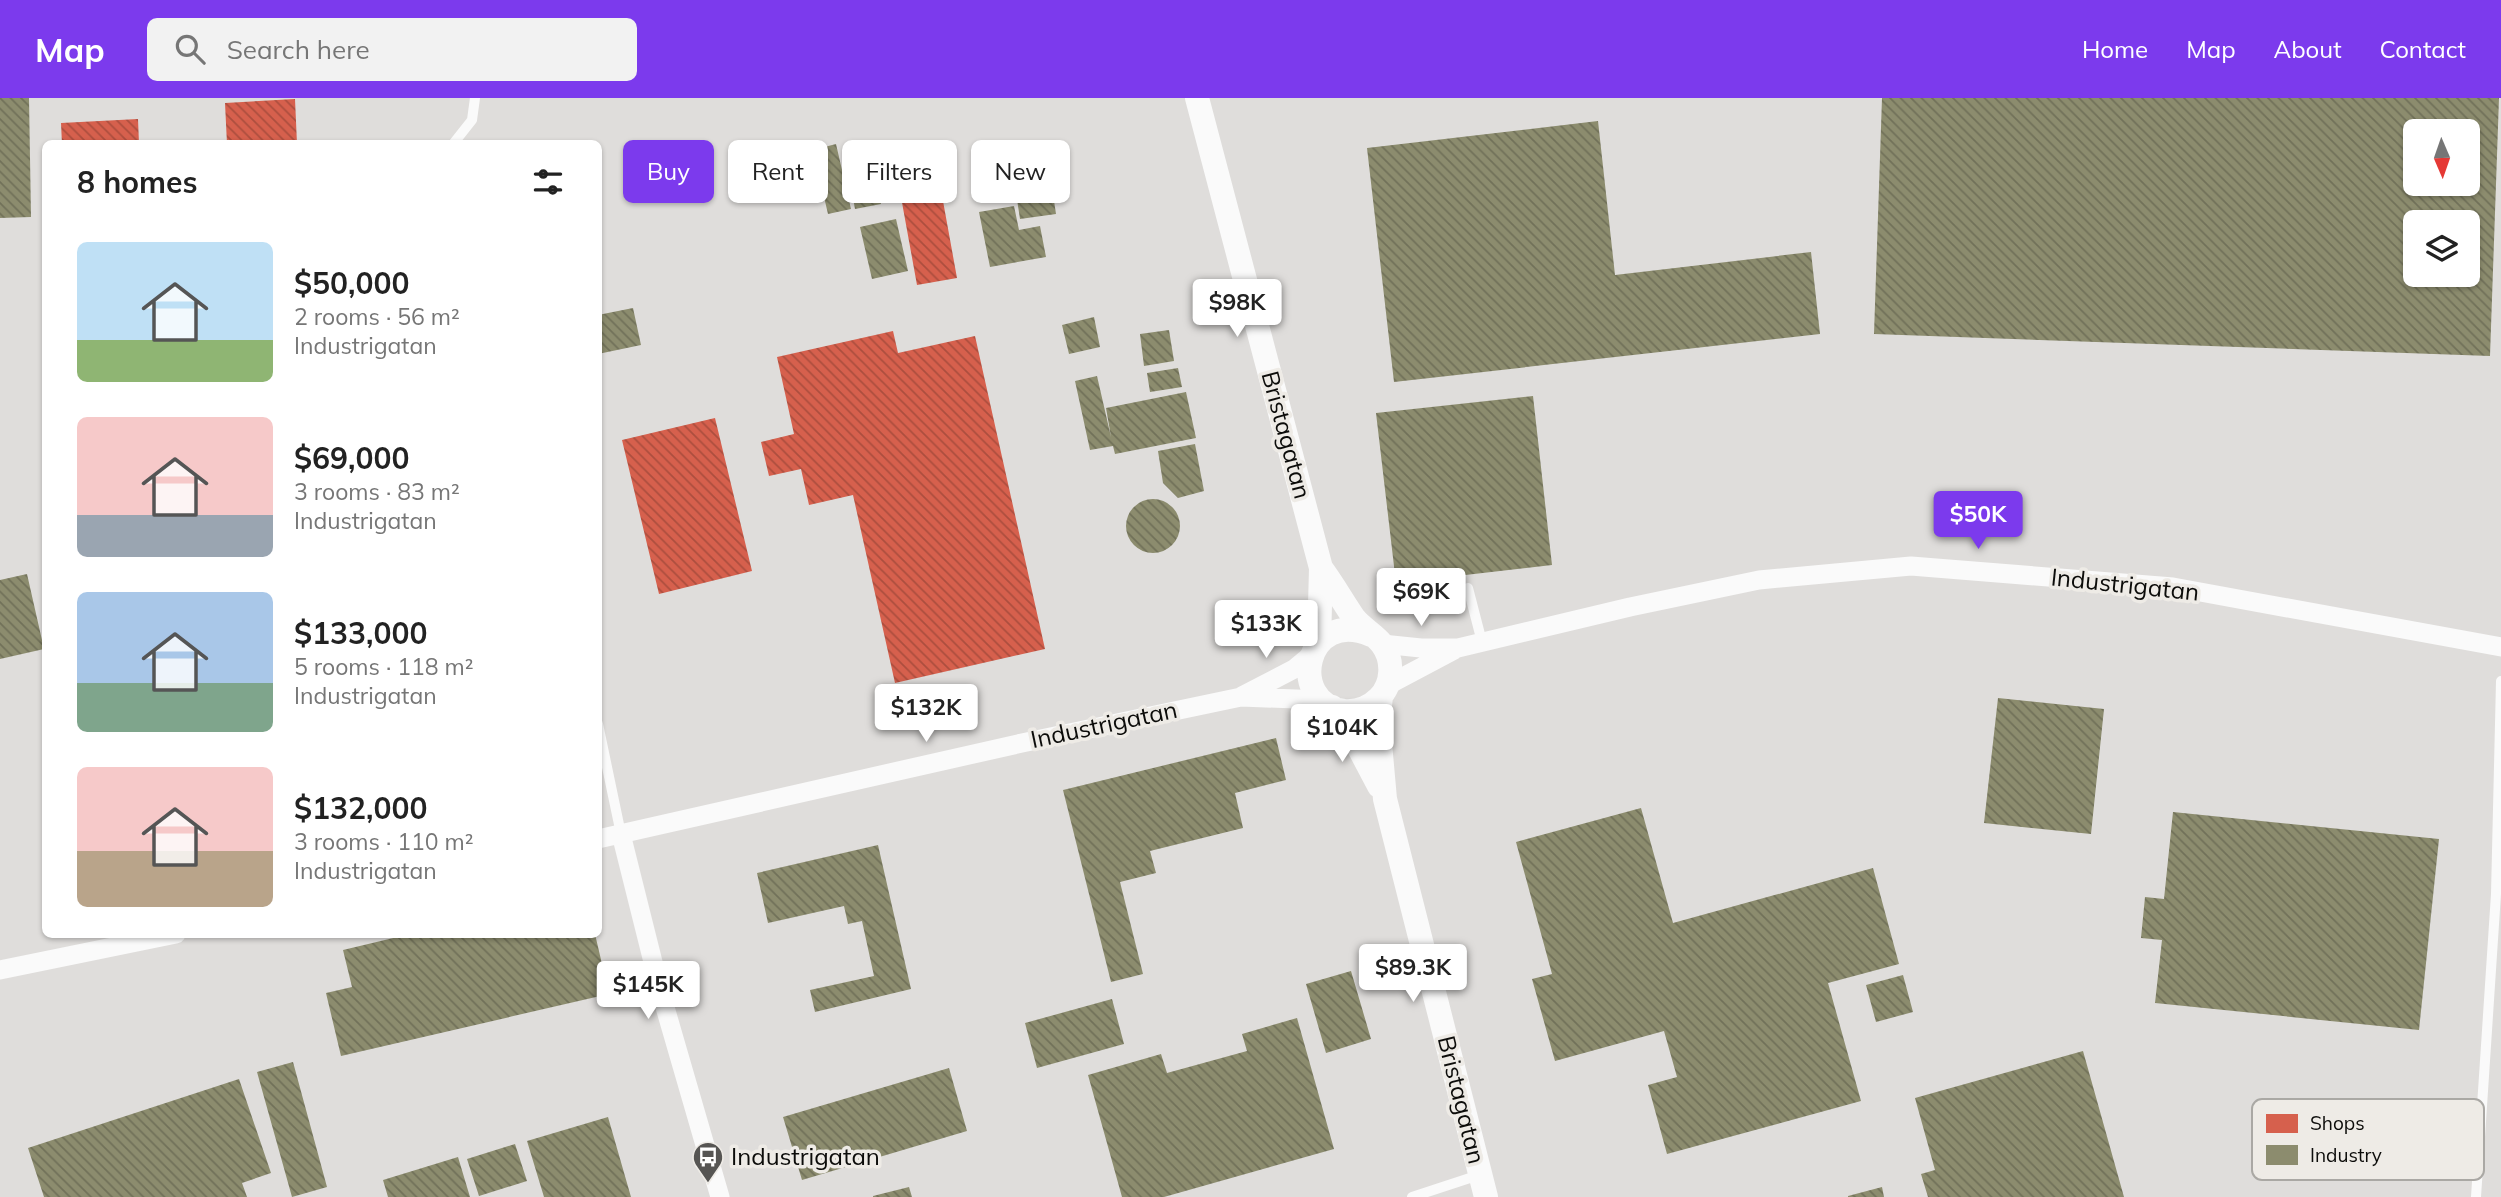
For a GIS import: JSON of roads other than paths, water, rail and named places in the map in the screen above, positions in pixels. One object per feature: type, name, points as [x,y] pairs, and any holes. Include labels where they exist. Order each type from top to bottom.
[{"type":"street","name":"Bristagatan","points":[[1197,98],[1321,568],[1316,648],[1309,666],[1310,679],[1314,690],[1353,736],[1385,799]]},
{"type":"street","name":"Industrigatan","points":[[1377,640],[1421,649],[1458,648],[1759,580],[1911,566],[2173,587],[2501,647]]},
{"type":"street","name":"Bristagatan","points":[[1321,568],[1355,619],[1377,640],[1389,657],[1391,671],[1378,721],[1385,799],[1483,1186]]},
{"type":"street","points":[[1316,648],[1331,633],[1344,629],[1358,629],[1377,640]]},
{"type":"street","name":"Industrigatan","points":[[602,838],[1022,743],[1241,697],[1294,669],[1316,648]]},
{"type":"street","name":"Industrigatan","points":[[1384,691],[1458,648]]},
{"type":"street","points":[[1327,704],[1357,710],[1370,706],[1384,691]]},
{"type":"street","name":"Industrigatan","points":[[1241,697],[1327,704]]},
{"type":"street","points":[[621,834],[660,990],[720,1197]]},
{"type":"street","points":[[0,970],[154,938]]},
{"type":"lane","points":[[456,140],[472,120],[475,98]]},
{"type":"lane","points":[[1468,588],[1482,642]]},
{"type":"lane","points":[[2483,1099],[2499,895],[2501,681]]},
{"type":"lane","points":[[602,743],[621,834]]},
{"type":"lane","points":[[1412,1197],[1483,1186]]},
{"type":"place","name":"Industrigatan","points":[[708,1184]]}]
